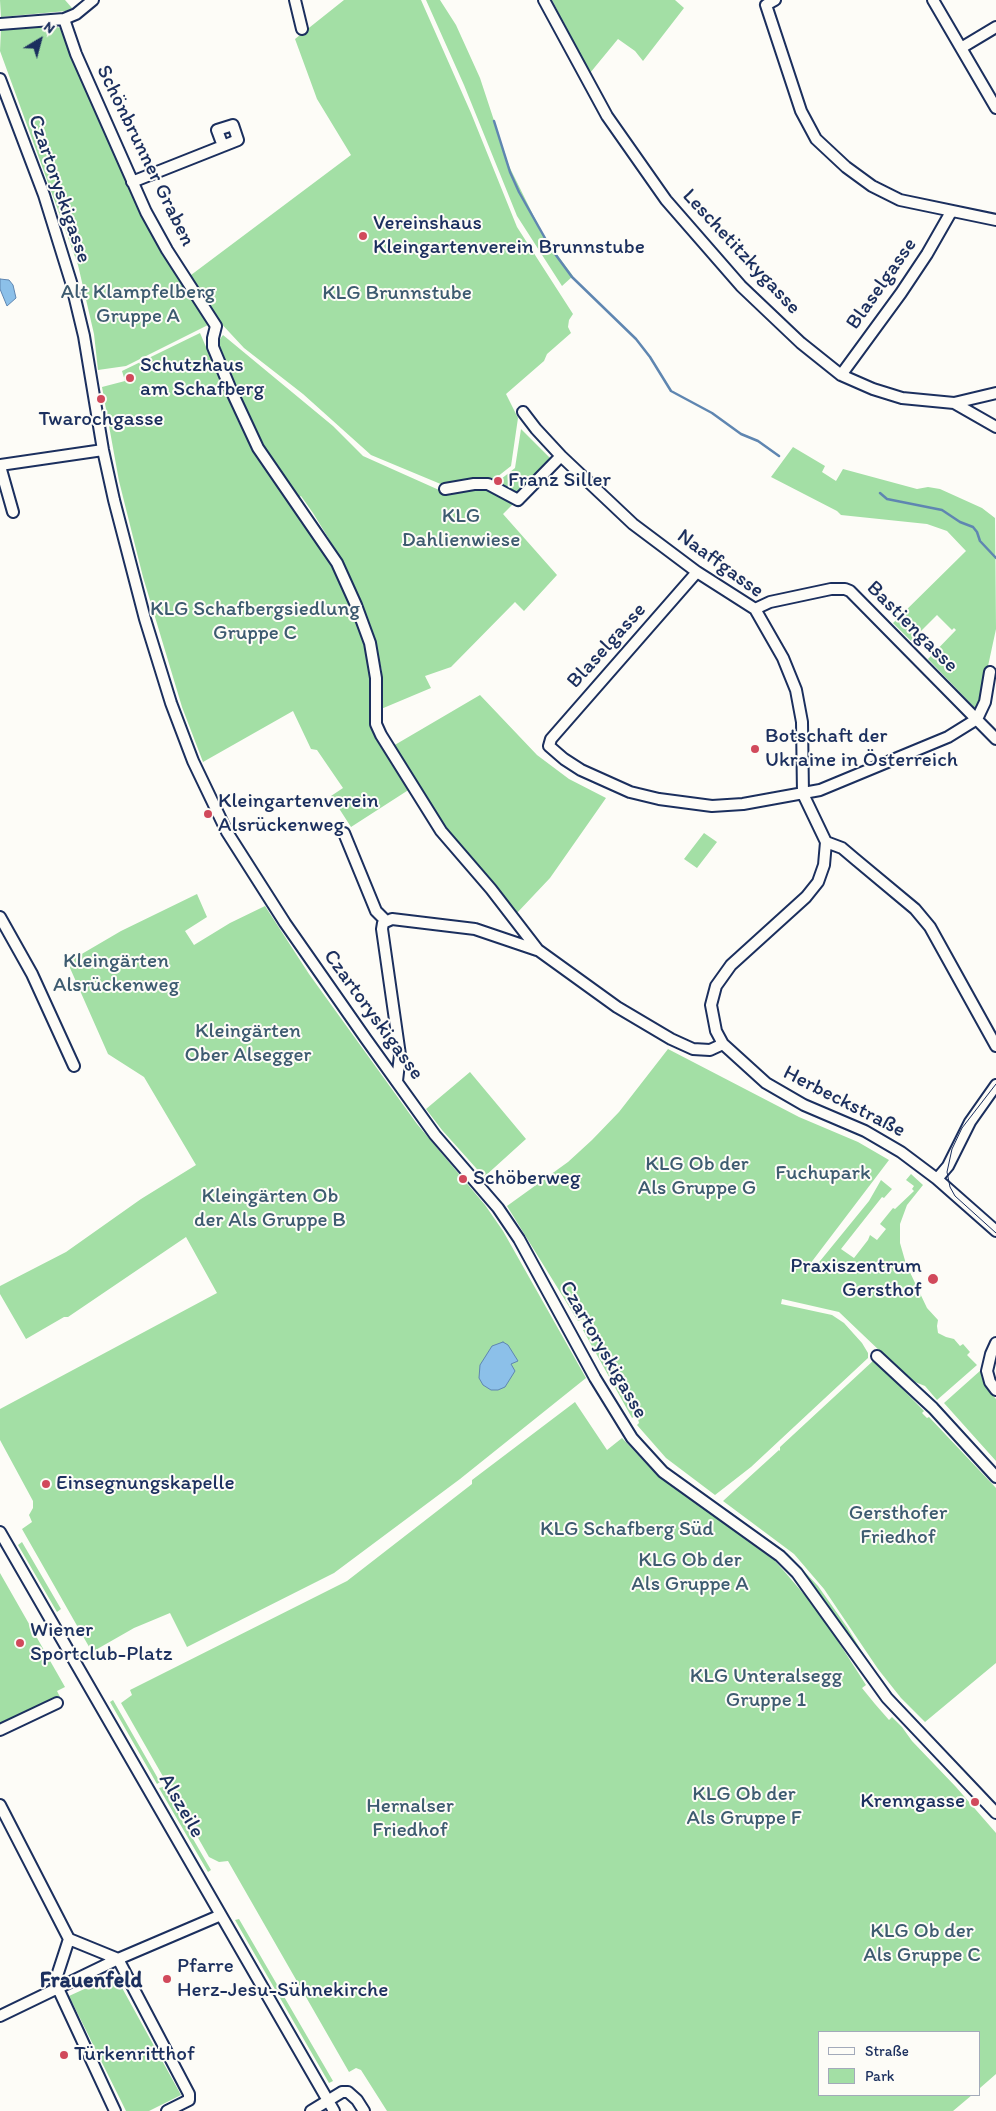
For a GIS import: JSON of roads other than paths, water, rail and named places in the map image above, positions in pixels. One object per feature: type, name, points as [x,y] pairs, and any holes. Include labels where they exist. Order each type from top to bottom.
[{"type":"street","points":[[0,24],[64,19],[76,14],[93,0]]},
{"type":"street","points":[[295,0],[302,29]]},
{"type":"street","name":"Leschetitzkygasse","points":[[544,0],[607,116],[666,200],[742,286],[801,343],[841,374],[873,389],[902,398],[954,403],[996,427]]},
{"type":"street","points":[[933,0],[996,108]]},
{"type":"street","points":[[771,2],[800,111],[816,139],[846,167],[872,186],[900,200],[996,220]]},
{"type":"street","name":"Schönbrunner Graben","points":[[64,19],[76,54],[132,182],[167,250],[216,326],[213,347],[258,448],[337,563],[356,605],[370,647],[376,678],[376,724],[441,831],[491,889],[538,950],[617,1007],[671,1039],[693,1049],[710,1050],[723,1044]]},
{"type":"street","points":[[961,48],[996,27]]},
{"type":"street","name":"Czartoryskigasse","points":[[0,79],[56,228],[71,282],[84,336],[103,450],[145,619],[171,703],[201,780],[223,824],[249,868],[358,1028],[398,1081],[435,1135],[498,1208],[519,1239],[595,1378],[632,1438],[663,1472],[774,1551],[791,1567],[816,1597],[887,1698],[996,1813]]},
{"type":"street","points":[[132,182],[223,146]]},
{"type":"street","name":"Blaselgasse","points":[[841,374],[928,254],[951,212]]},
{"type":"street","points":[[954,403],[996,393]]},
{"type":"street","name":"Naaffgasse","points":[[524,412],[536,429],[561,456],[633,524],[697,572],[755,609],[783,658],[796,690],[802,722],[804,794],[826,842]]},
{"type":"street","points":[[13,512],[0,465],[103,450]]},
{"type":"street","points":[[445,489],[474,484],[488,484],[518,500],[561,456]]},
{"type":"street","name":"Blaselgasse","points":[[697,572],[556,731],[550,739],[549,746],[564,759],[604,781],[630,792],[659,800],[712,806],[743,804],[804,794]]},
{"type":"street","name":"Bastiengasse","points":[[755,609],[770,602],[792,596],[838,588],[850,591],[996,738]]},
{"type":"street","points":[[804,794],[820,790],[948,737],[977,719],[985,702],[990,672]]},
{"type":"street","points":[[344,833],[376,911],[386,921]]},
{"type":"street","points":[[723,1044],[716,1031],[711,1005],[716,986],[731,965],[806,897],[818,882],[824,865],[826,842],[842,848],[920,915],[930,927],[996,1046]]},
{"type":"street","points":[[0,917],[32,974],[74,1066]]},
{"type":"street","points":[[398,1081],[400,1055],[382,929],[386,921],[392,919],[475,929],[538,950]]},
{"type":"street","name":"Herbeckstraße","points":[[723,1044],[766,1083],[804,1105],[865,1131],[891,1145],[937,1179],[996,1230]]},
{"type":"street","points":[[937,1179],[948,1166],[966,1127],[996,1085]]},
{"type":"street","points":[[996,1343],[988,1378],[996,1390]]},
{"type":"street","points":[[877,1356],[933,1408],[996,1477]]},
{"type":"street","name":"Alszeile","points":[[0,1532],[334,2111]]},
{"type":"street","points":[[0,1730],[57,1704]]},
{"type":"street","points":[[0,1805],[69,1940],[118,1959],[189,2094],[189,2100],[167,2111]]},
{"type":"street","points":[[0,2016],[118,1959],[221,1915]]},
{"type":"street","points":[[69,1940],[55,1977],[57,1990],[115,2111]]},
{"type":"street","points":[[311,2111],[342,2092],[348,2092],[357,2100],[364,2111]]},
{"type":"water","points":[[0,279],[9,280],[13,285],[16,298],[7,306],[0,289]]},
{"type":"water","points":[[503,1342],[508,1345],[518,1361],[511,1364],[515,1371],[505,1387],[491,1390],[483,1385],[479,1378],[480,1365],[492,1346]]},
{"type":"waterway","points":[[494,121],[510,172],[519,192],[550,247],[572,277],[636,339],[650,357],[671,391],[712,413],[741,434],[758,441],[779,456]]},
{"type":"waterway","points":[[880,493],[887,499],[942,510],[960,522],[973,527],[980,541],[996,558]]},
{"type":"tram line","points":[[996,1084],[962,1128],[952,1149],[947,1172],[950,1187],[955,1196],[996,1233]]},
{"type":"place","name":"Vereinshaus Kleingartenverein Brunnstube","points":[[363,236]]},
{"type":"place","name":"Schutzhaus am Schafberg","points":[[130,378]]},
{"type":"place","name":"Twarochgasse","points":[[101,399]]},
{"type":"place","name":"Franz Siller","points":[[498,481]]},
{"type":"place","name":"Botschaft der Ukraine in Österreich","points":[[755,749]]},
{"type":"place","name":"Kleingartenverein Alsrückenweg","points":[[208,814]]},
{"type":"place","name":"Schöberweg","points":[[463,1179]]},
{"type":"place","name":"Praxiszentrum Gersthof","points":[[933,1279]]},
{"type":"place","name":"Einsegnungskapelle","points":[[46,1484]]},
{"type":"place","name":"Wiener Sportclub-Platz","points":[[20,1643]]},
{"type":"place","name":"Krenngasse","points":[[975,1802]]},
{"type":"place","name":"Pfarre Herz-Jesu-Sühnekirche","points":[[167,1979]]},
{"type":"place","name":"Türkenritthof","points":[[64,2055]]},
{"type":"district","name":"Frauenfeld","points":[[91,1981]]},
{"type":"park label","name":"KLG Brunnstube","points":[[397,294]]},
{"type":"park label","name":"Alt Klampfelberg Gruppe A","points":[[138,305]]},
{"type":"park label","name":"KLG Dahlienwiese","points":[[461,529]]},
{"type":"park label","name":"KLG Schafbergsiedlung Gruppe C","points":[[255,622]]},
{"type":"park label","name":"Kleingärten Alsrückenweg","points":[[116,974]]},
{"type":"park label","name":"Kleingärten Ober Alsegger","points":[[248,1044]]},
{"type":"park label","name":"Fuchupark","points":[[823,1174]]},
{"type":"park label","name":"KLG Ob der Als Gruppe G","points":[[697,1177]]},
{"type":"park label","name":"Kleingärten Ob der Als Gruppe B","points":[[270,1209]]},
{"type":"park label","name":"Gersthofer Friedhof","points":[[898,1526]]},
{"type":"park label","name":"KLG Schafberg Süd","points":[[627,1530]]},
{"type":"park label","name":"KLG Ob der Als Gruppe A","points":[[690,1573]]},
{"type":"park label","name":"KLG Unteralsegg Gruppe 1","points":[[766,1689]]},
{"type":"park label","name":"KLG Ob der Als Gruppe F","points":[[744,1807]]},
{"type":"park label","name":"Hernalser Friedhof","points":[[410,1819]]},
{"type":"park label","name":"KLG Ob der Als Gruppe C","points":[[922,1944]]}]
